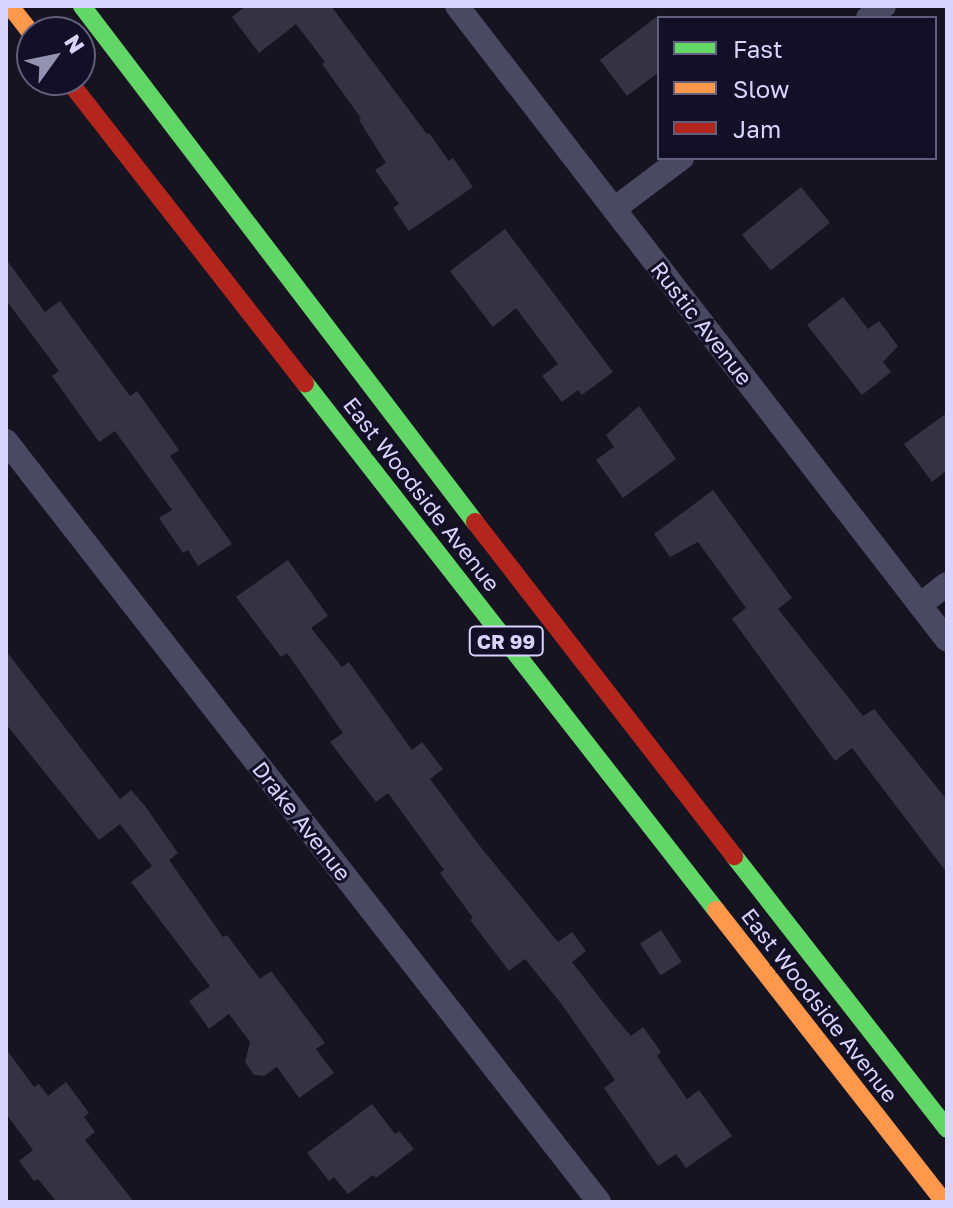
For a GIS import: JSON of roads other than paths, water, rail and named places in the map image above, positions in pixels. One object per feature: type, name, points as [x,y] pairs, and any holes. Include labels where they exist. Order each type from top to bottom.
[{"type":"main road","name":"East Woodside Avenue","points":[[82,6],[509,565],[947,1129]]},
{"type":"main road","name":"East Woodside Avenue","points":[[80,96],[944,1202]]},
{"type":"street","name":"Rustic Avenue","points":[[457,6],[947,640]]},
{"type":"street","points":[[614,209],[679,160]]},
{"type":"street","name":"Drake Avenue","points":[[6,441],[599,1202]]},
{"type":"street","points":[[920,605],[947,584]]}]
